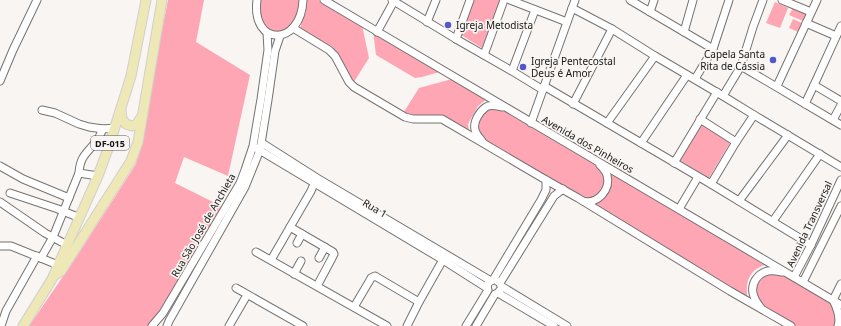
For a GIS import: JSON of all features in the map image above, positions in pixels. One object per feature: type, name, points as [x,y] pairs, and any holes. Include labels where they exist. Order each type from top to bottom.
[{"type":"main road","name":"DF-015","points":[[23,326],[52,279],[98,176],[131,76],[146,0]]},
{"type":"main road","name":"DF-015","points":[[52,279],[61,271],[131,161],[138,142],[162,0]]},
{"type":"main road","points":[[121,110],[122,120],[126,124],[132,126],[136,125],[143,116]]},
{"type":"street","points":[[0,80],[37,0]]},
{"type":"street","points":[[257,0],[257,15],[262,26],[267,33],[274,36],[286,34],[293,28],[303,8],[303,0]]},
{"type":"street","name":"Avenida dos Pinheiros","points":[[324,0],[841,305]]},
{"type":"street","points":[[427,22],[436,0]]},
{"type":"street","points":[[456,39],[470,0]]},
{"type":"street","points":[[484,55],[504,0]]},
{"type":"street","points":[[510,0],[567,22]]},
{"type":"street","points":[[532,123],[575,0]]},
{"type":"street","points":[[630,0],[713,49]]},
{"type":"street","points":[[650,12],[654,0]]},
{"type":"street","points":[[684,32],[693,0]]},
{"type":"street","points":[[695,79],[713,49],[729,0]]},
{"type":"street","points":[[674,163],[700,119],[741,66],[762,0]]},
{"type":"street","points":[[782,0],[811,12]]},
{"type":"street","points":[[776,86],[817,0]]},
{"type":"street","points":[[376,32],[396,1],[427,22],[607,123],[811,245]]},
{"type":"street","points":[[572,8],[695,79],[841,167]]},
{"type":"street","points":[[512,71],[535,10]]},
{"type":"street","points":[[806,23],[836,36]]},
{"type":"street","points":[[805,104],[841,26]]},
{"type":"street","points":[[293,28],[329,50],[335,56],[349,82],[354,87],[405,118],[442,119],[563,189],[785,324]]},
{"type":"street","points":[[573,104],[612,30]]},
{"type":"street","name":"Rua São José de Anchieta","points":[[152,326],[163,313],[240,183],[253,146],[268,50],[267,33]]},
{"type":"street","name":"Rua São José de Anchieta","points":[[167,326],[245,187],[261,146],[274,51],[280,36]]},
{"type":"street","points":[[607,123],[655,56]]},
{"type":"street","points":[[741,66],[841,125]]},
{"type":"street","points":[[641,143],[687,75]]},
{"type":"street","points":[[814,85],[841,101]]},
{"type":"street","points":[[833,120],[841,105]]},
{"type":"street","points":[[485,144],[477,135],[475,130],[478,115],[486,107],[494,106],[507,108]]},
{"type":"street","points":[[42,110],[55,113],[88,127],[115,128]]},
{"type":"street","points":[[711,184],[754,115]]},
{"type":"street","points":[[700,119],[736,142]]},
{"type":"street","points":[[1,326],[6,311],[53,237],[79,173],[82,158],[98,140],[103,128]]},
{"type":"street","points":[[739,201],[788,135]]},
{"type":"street","name":"Rua 1","points":[[253,146],[261,146],[444,257],[496,282],[544,320],[567,326]]},
{"type":"street","points":[[773,221],[820,154]]},
{"type":"street","points":[[578,198],[585,202],[597,200],[607,187],[607,173],[598,162]]},
{"type":"street","points":[[0,166],[23,179],[69,198]]},
{"type":"street","points":[[79,173],[98,176]]},
{"type":"street","points":[[679,209],[698,177]]},
{"type":"street","points":[[271,260],[316,180]]},
{"type":"street","points":[[496,282],[546,190],[546,180]]},
{"type":"street","name":"Avenida Transversal","points":[[794,277],[837,195],[841,180]]},
{"type":"street","points":[[496,282],[554,196],[563,189]]},
{"type":"street","points":[[10,193],[64,211],[80,218]]},
{"type":"street","points":[[0,202],[45,233],[67,245]]},
{"type":"street","name":"Avenida Transversal","points":[[803,282],[841,206]]},
{"type":"street","points":[[290,227],[333,252],[333,256],[316,286]]},
{"type":"street","points":[[297,243],[302,234]]},
{"type":"street","points":[[0,246],[11,246],[58,264]]},
{"type":"street","points":[[319,258],[325,247]]},
{"type":"street","points":[[256,252],[387,326]]},
{"type":"street","points":[[407,326],[444,257]]},
{"type":"street","name":"Rua 1","points":[[444,257],[491,293],[497,294],[554,326]]},
{"type":"street","points":[[294,274],[301,261]]},
{"type":"street","points":[[762,310],[755,300],[753,292],[753,285],[756,279],[761,274],[768,271],[786,272]]},
{"type":"street","points":[[354,307],[371,278],[374,276],[419,302]]},
{"type":"street","points":[[466,326],[487,289],[489,282],[496,282]]},
{"type":"street","points":[[476,326],[500,291],[496,282]]},
{"type":"street","points":[[838,326],[840,323],[840,316],[833,300],[841,284]]},
{"type":"street","points":[[236,288],[293,324],[303,326]]},
{"type":"street","points":[[229,326],[247,295]]},
{"type":"shaded area","points":[[168,0],[204,0],[196,42],[250,75],[228,176],[184,157],[175,183],[221,206],[221,212],[150,326],[29,326],[77,256],[136,164]]},
{"type":"shaded area","points":[[259,0],[301,0],[300,8],[291,27],[274,34],[263,25],[259,14]]},
{"type":"shaded area","points":[[305,0],[318,0],[362,25],[369,58],[352,85],[333,47],[299,31],[306,11]]},
{"type":"shaded area","points":[[470,0],[501,0],[482,48],[458,33]]},
{"type":"shaded area","points":[[775,2],[788,8],[780,28],[766,23]]},
{"type":"shaded area","points":[[793,8],[806,13],[803,21],[789,15]]},
{"type":"shaded area","points":[[793,19],[802,23],[798,32],[789,28]]},
{"type":"shaded area","points":[[373,30],[443,71],[415,78],[376,55]]},
{"type":"shaded area","points":[[452,79],[487,99],[478,106],[468,124],[470,135],[445,118],[400,118],[419,88]]},
{"type":"shaded area","points":[[495,107],[506,111],[597,163],[605,174],[604,187],[595,198],[584,199],[486,142],[477,130],[478,121],[487,109]]},
{"type":"shaded area","points":[[700,122],[731,141],[709,178],[678,159]]},
{"type":"shaded area","points":[[607,169],[770,264],[762,266],[752,273],[747,285],[748,299],[589,204],[604,196]]},
{"type":"shaded area","points":[[786,273],[832,301],[836,308],[837,326],[793,326],[762,309],[753,286],[761,274]]},
{"type":"place","name":"Igreja Metodista","points":[[448,25]]},
{"type":"place","name":"Capela Santa Rita de Cássia","points":[[773,60]]},
{"type":"place","name":"Igreja Pentecostal Deus é Amor","points":[[523,67]]}]
